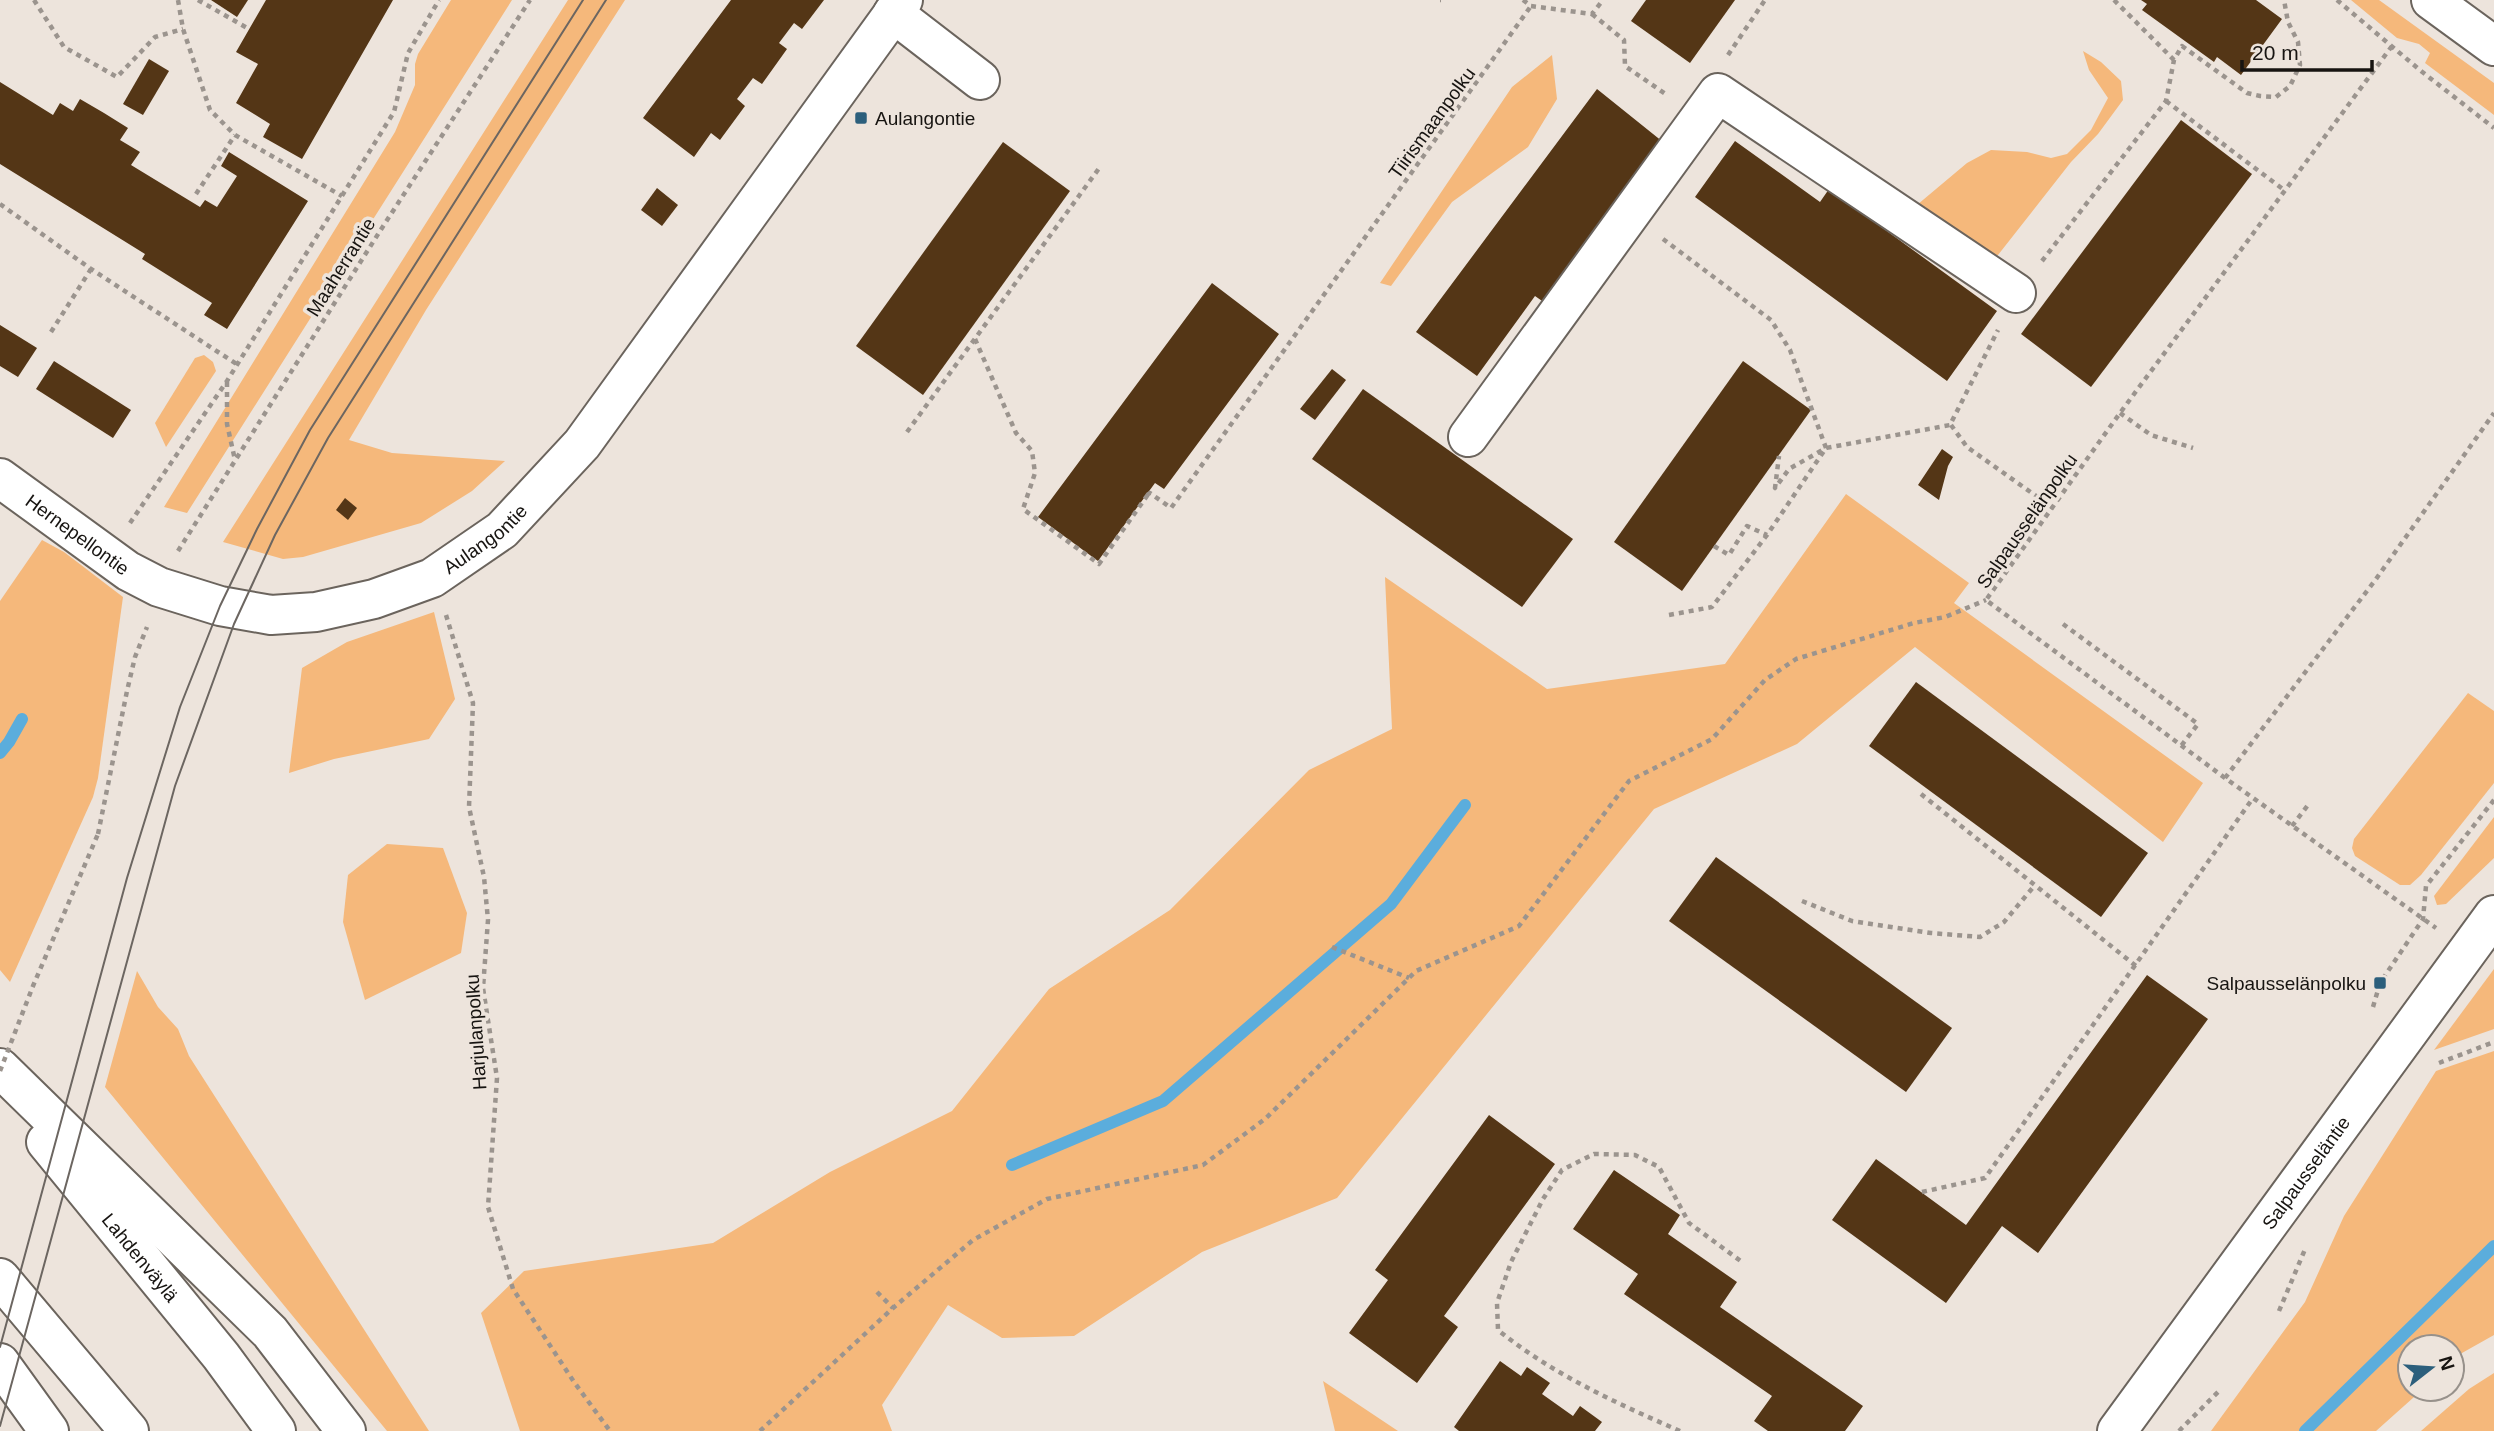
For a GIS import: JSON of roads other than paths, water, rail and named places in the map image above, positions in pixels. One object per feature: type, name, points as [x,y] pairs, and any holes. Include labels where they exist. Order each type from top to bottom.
[{"type":"main road","points":[[2431,0],[2494,46]]},
{"type":"main road","points":[[898,7],[980,80]]},
{"type":"main road","name":"Aulangontie","points":[[159,587],[220,607],[271,615],[317,612],[374,599],[432,578],[502,530],[582,444],[898,7]]},
{"type":"main road","points":[[1468,437],[1718,93],[2017,293]]},
{"type":"main road","name":"Hernepellontie","points":[[5,492],[128,571],[159,587]]},
{"type":"main road","name":"Salpausseläntie","points":[[2117,1431],[2494,915]]},
{"type":"main road","points":[[0,1070],[270,1332],[346,1431]]},
{"type":"main road","name":"Lahdenväylä","points":[[0,1086],[220,1356],[276,1431]]},
{"type":"main road","points":[[0,1278],[129,1431]]},
{"type":"main road","points":[[0,1363],[49,1431]]},
{"type":"waterway","points":[[0,753],[22,719]]},
{"type":"waterway","points":[[1012,1165],[1163,1101],[1391,904],[1465,805]]},
{"type":"waterway","points":[[2305,1431],[2494,1246]]},
{"type":"tram line","points":[[0,1347],[127,878],[180,707],[220,606],[257,529],[310,430],[583,0]]},
{"type":"tram line","points":[[0,1426],[175,786],[234,624],[275,535],[328,438],[606,0]]},
{"type":"place","name":"Aulangontie","points":[[861,118]]},
{"type":"place","name":"Salpausselänpolku","points":[[2380,983]]}]
